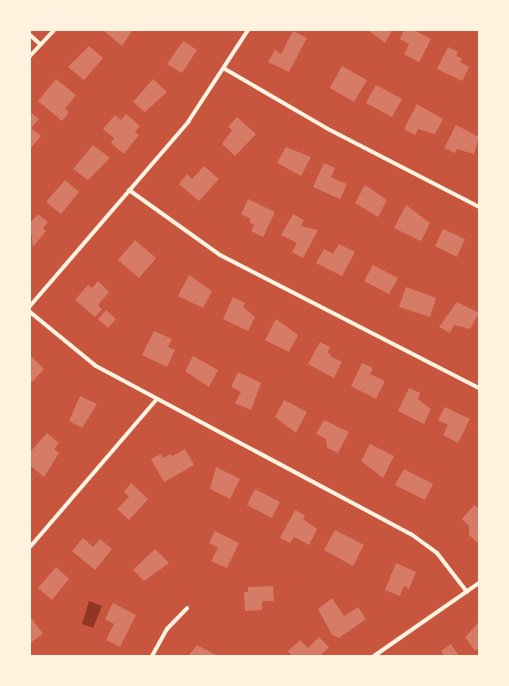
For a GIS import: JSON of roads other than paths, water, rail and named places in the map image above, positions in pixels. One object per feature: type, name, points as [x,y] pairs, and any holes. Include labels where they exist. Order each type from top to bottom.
[{"type":"street","points":[[30,56],[54,30]]},
{"type":"street","points":[[30,306],[188,122],[225,69],[248,30]]},
{"type":"street","points":[[30,35],[40,44]]},
{"type":"street","points":[[225,69],[330,130],[479,207]]},
{"type":"street","points":[[129,190],[220,255],[479,388]]},
{"type":"street","points":[[30,312],[96,366],[156,400],[412,534],[437,553],[467,592]]},
{"type":"street","points":[[30,547],[156,400]]},
{"type":"street","points":[[374,656],[479,583]]},
{"type":"street","points":[[152,656],[167,629],[187,608]]}]
